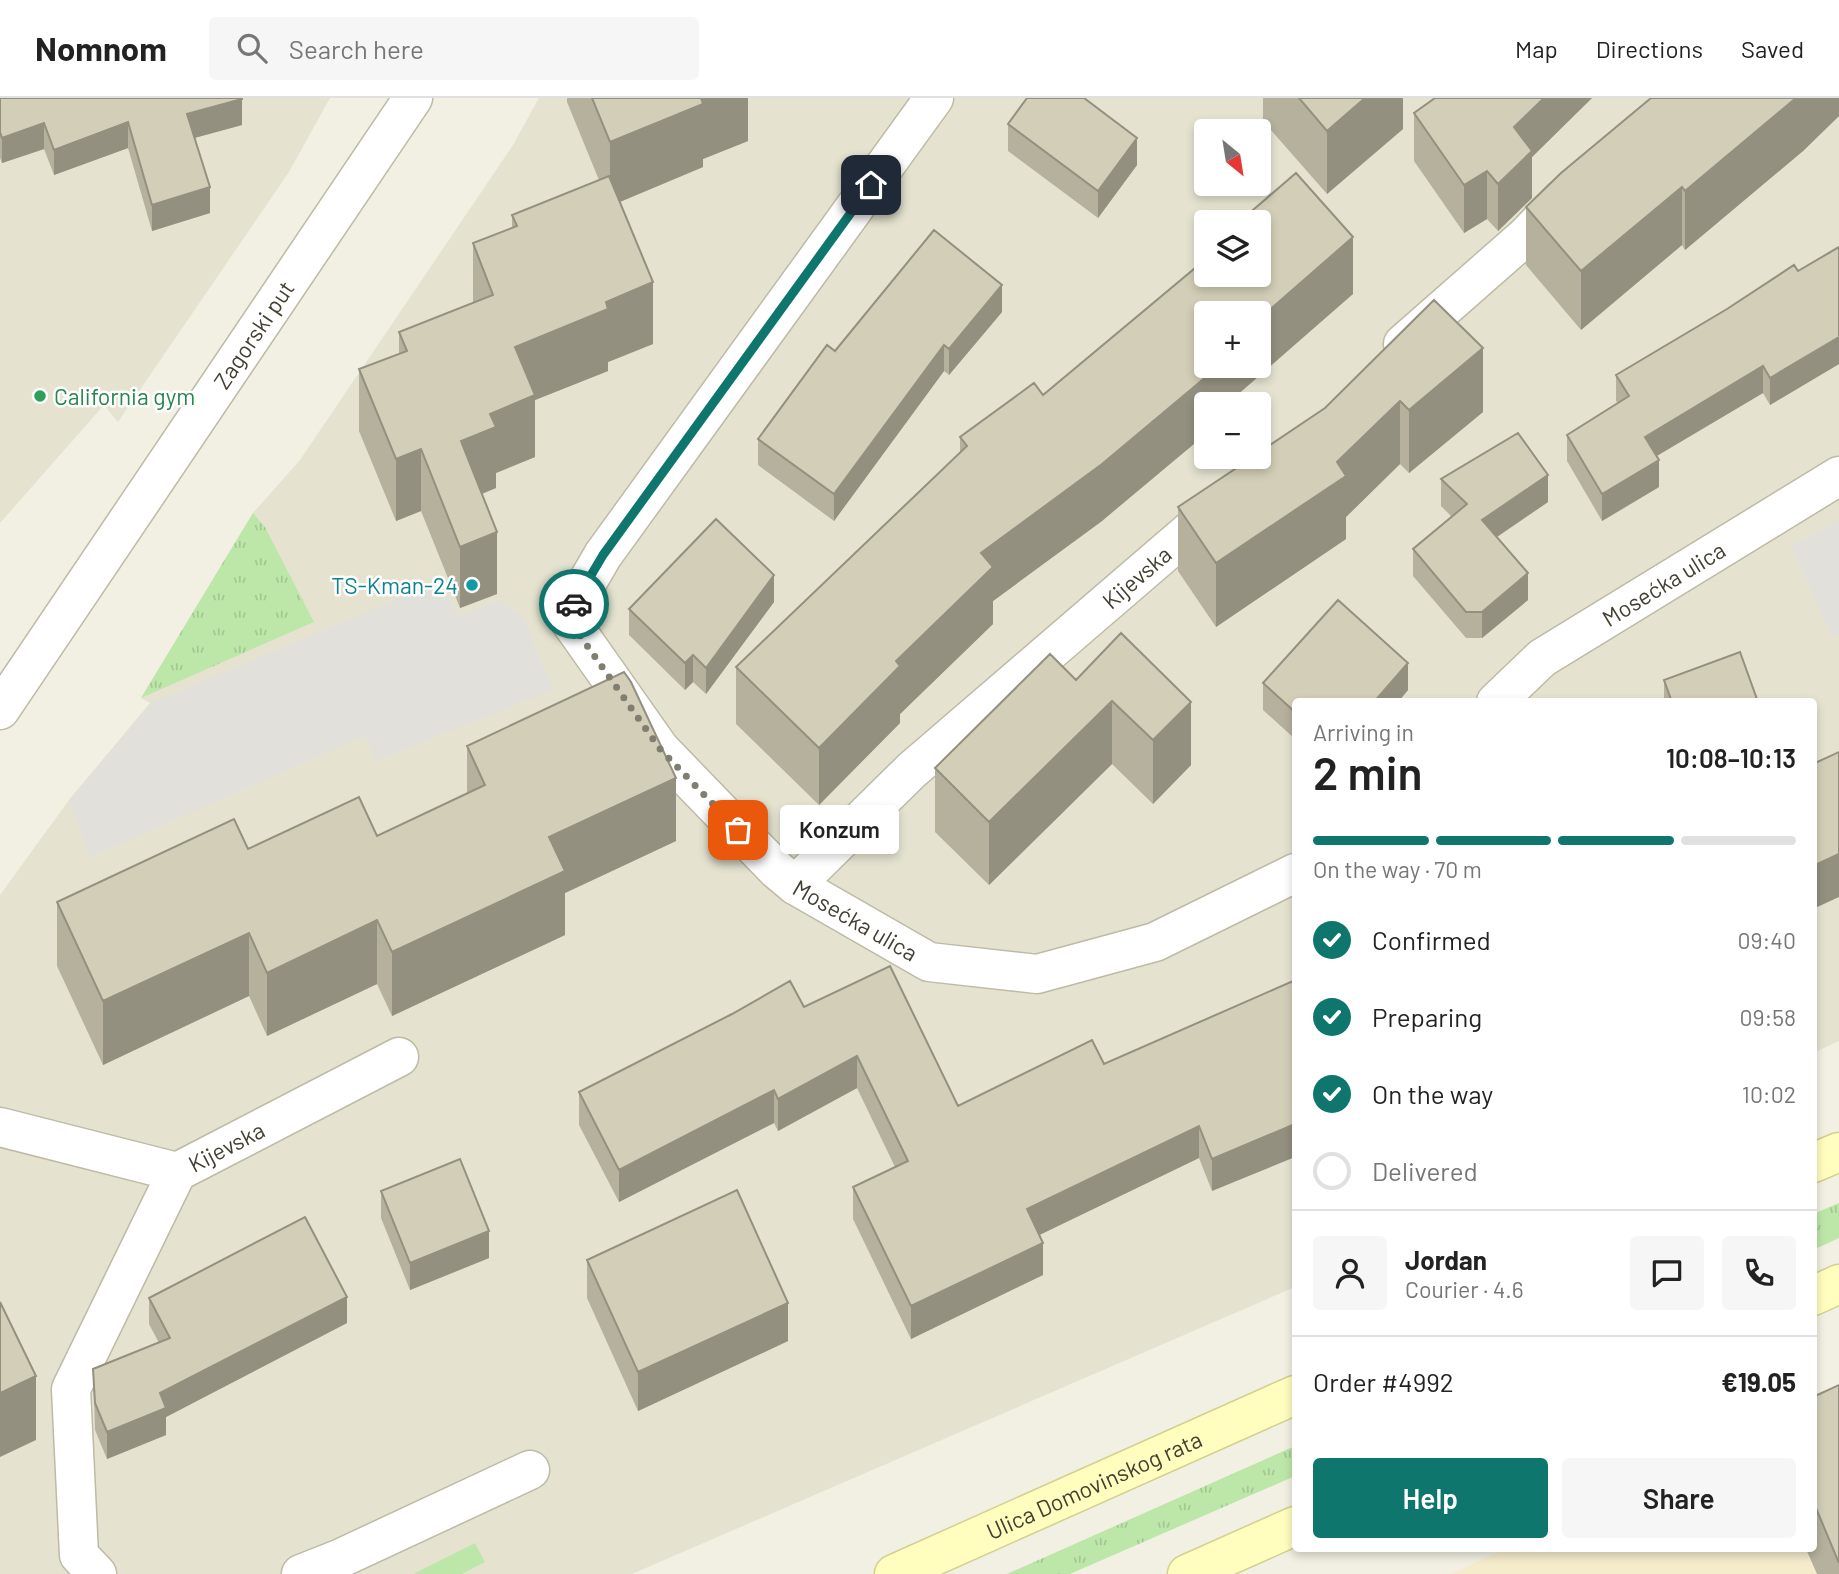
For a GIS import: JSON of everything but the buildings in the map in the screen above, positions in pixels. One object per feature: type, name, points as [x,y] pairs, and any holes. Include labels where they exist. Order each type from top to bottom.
[{"type":"main road","points":[[1817,1161],[1839,1152]]},
{"type":"main road","points":[[1817,1294],[1839,1284]]},
{"type":"main road","name":"Ulica Domovinskog rata","points":[[894,1574],[1292,1396]]},
{"type":"main road","points":[[1187,1574],[1292,1527]]},
{"type":"street","name":"Zagorski put","points":[[0,710],[413,98]]},
{"type":"street","name":"Mosećka ulica","points":[[934,98],[603,555],[567,617],[660,749],[777,870],[796,885],[929,962],[1037,974],[1155,942],[1292,874]]},
{"type":"street","points":[[1379,365],[1526,236],[1584,177]]},
{"type":"street","name":"Mosećka ulica","points":[[1500,698],[1542,658],[1839,477]]},
{"type":"street","name":"Kijevska","points":[[796,885],[912,770],[1242,485]]},
{"type":"street","name":"Kijevska","points":[[0,1128],[177,1172],[399,1057]]},
{"type":"street","points":[[97,1574],[79,1555],[71,1389],[177,1172]]},
{"type":"street","points":[[302,1574],[530,1470]]},
{"type":"shaded area","points":[[0,98],[330,98],[289,172],[118,422],[104,405],[0,523]]},
{"type":"shaded area","points":[[539,98],[1839,98],[1839,1041],[1817,1051],[1817,698],[1292,698],[1292,1288],[632,1574],[0,1574],[0,895],[69,800],[150,703],[141,698],[253,513],[300,460],[513,145]]},
{"type":"shaded area","points":[[1839,520],[1839,634],[1832,637],[1791,546]]},
{"type":"shaded area","points":[[440,581],[458,616],[500,600],[523,617],[553,690],[376,761],[365,736],[90,857],[69,800],[151,703]]},
{"type":"shaded area","points":[[1499,1552],[1816,1552],[1839,1574],[1450,1574]]},
{"type":"green space","points":[[253,513],[265,527],[314,622],[141,698]]},
{"type":"green space","points":[[1839,1203],[1839,1238],[1817,1248],[1817,1212]]},
{"type":"green space","points":[[1292,1447],[1292,1477],[1070,1574],[1007,1574]]},
{"type":"green space","points":[[475,1543],[485,1562],[462,1574],[413,1574]]},
{"type":"way so far","points":[[574,604],[567,617],[660,749],[738,830]]},
{"type":"place","name":"California gym","points":[[40,396]]},
{"type":"place","name":"TS-Kman-24","points":[[472,585]]},
{"type":"place","name":"Konzum","points":[[738,830]]},
{"type":"route","points":[[574,604],[603,555],[871,185]]}]
